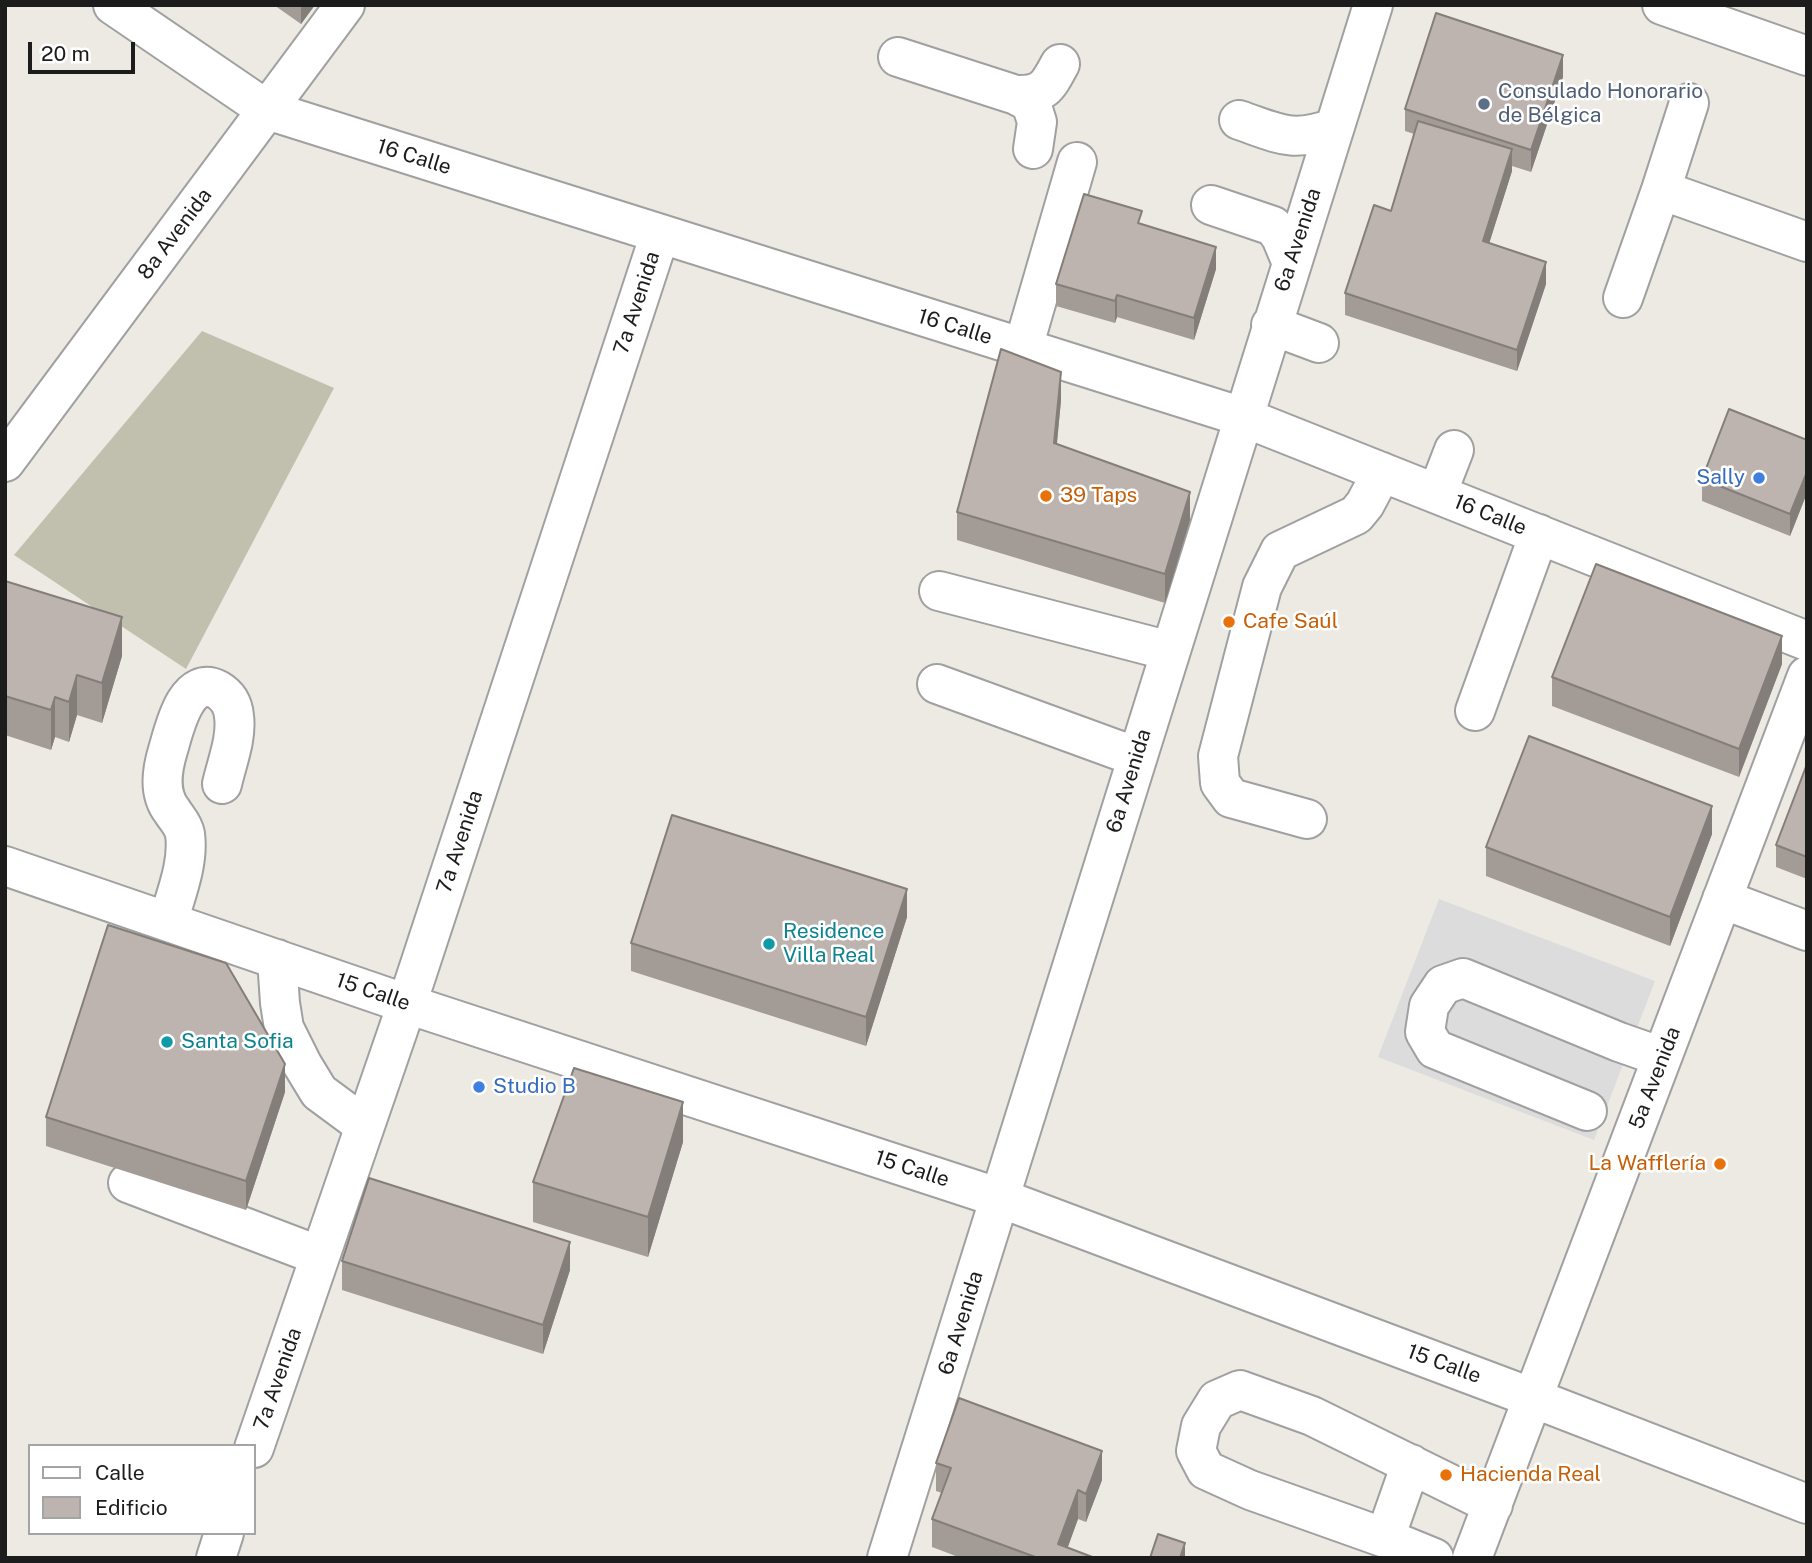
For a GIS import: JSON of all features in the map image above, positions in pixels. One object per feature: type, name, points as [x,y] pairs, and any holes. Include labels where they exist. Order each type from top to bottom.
[{"type":"street","name":"16 Calle","points":[[113,5],[267,110],[1243,417],[1807,641]]},
{"type":"street","name":"8a Avenida","points":[[5,462],[345,5]]},
{"type":"street","name":"6a Avenida","points":[[887,1558],[1373,5]]},
{"type":"street","points":[[1662,5],[1807,56]]},
{"type":"street","points":[[898,57],[1016,95],[1031,103],[1037,122],[1033,149]]},
{"type":"street","points":[[1016,95],[1033,95],[1048,85],[1060,64]]},
{"type":"street","points":[[1623,298],[1689,103]]},
{"type":"street","points":[[1239,120],[1291,137],[1310,136],[1334,128]]},
{"type":"street","points":[[1023,348],[1077,162]]},
{"type":"street","points":[[1661,190],[1807,242]]},
{"type":"street","points":[[1211,205],[1273,226],[1291,261]]},
{"type":"street","name":"7a Avenida","points":[[255,1444],[407,1004],[660,233]]},
{"type":"street","points":[[1271,325],[1319,343]]},
{"type":"street","points":[[1437,494],[1454,450]]},
{"type":"street","points":[[1307,819],[1231,798],[1220,783],[1218,756],[1262,587],[1280,551],[1356,516],[1382,472]]},
{"type":"street","points":[[1475,710],[1539,534]]},
{"type":"street","points":[[939,591],[1170,651]]},
{"type":"street","name":"5a Avenida","points":[[1472,1558],[1807,676]]},
{"type":"street","points":[[937,684],[1137,757]]},
{"type":"street","points":[[168,922],[185,857],[185,834],[182,824],[169,808],[163,791],[161,772],[179,715],[188,696],[201,688],[215,688],[228,697],[234,712],[235,729],[222,783]]},
{"type":"street","name":"15 Calle","points":[[5,866],[407,1004],[1000,1198],[1807,1504]]},
{"type":"street","points":[[1722,899],[1807,931]]},
{"type":"street","points":[[277,959],[284,1028],[302,1064],[320,1092],[365,1126]]},
{"type":"street","points":[[1587,1111],[1435,1049],[1425,1032],[1429,1006],[1443,985],[1463,978],[1662,1057]]},
{"type":"street","points":[[128,1183],[320,1256]]},
{"type":"street","points":[[1434,1558],[1250,1490],[1206,1470],[1196,1451],[1201,1426],[1217,1400],[1240,1390],[1312,1416],[1493,1505]]},
{"type":"street","points":[[1385,1538],[1411,1464]]},
{"type":"street","points":[[216,1558],[223,1535]]},
{"type":"shaded area","points":[[202,331],[334,388],[186,669],[14,555]]},
{"type":"shaded area","points":[[1439,899],[1655,981],[1594,1140],[1378,1057]]},
{"type":"building","name":"Consulado Honorario de Bélgica","points":[[1436,13],[1563,55],[1531,150],[1405,109]]},
{"type":"building","points":[[1418,121],[1512,149],[1483,241],[1546,262],[1517,350],[1345,293],[1374,205],[1391,211]]},
{"type":"building","points":[[1084,194],[1142,211],[1138,223],[1216,247],[1194,318],[1117,295],[1115,301],[1056,284]]},
{"type":"building","name":"39 Taps","points":[[1001,349],[1061,372],[1054,443],[1190,492],[1165,574],[957,512]]},
{"type":"building","name":"Sally","points":[[1729,409],[1807,440],[1807,472],[1790,514],[1702,479]]},
{"type":"building","points":[[1596,564],[1782,636],[1739,749],[1552,677]]},
{"type":"building","points":[[5,581],[122,617],[102,683],[77,675],[69,702],[55,697],[51,710],[5,696]]},
{"type":"building","points":[[1529,736],[1712,806],[1670,917],[1486,847]]},
{"type":"building","points":[[1807,764],[1807,857],[1776,845]]},
{"type":"building","name":"Residence Villa Real","points":[[672,815],[907,889],[866,1017],[631,943]]},
{"type":"building","name":"Santa Sofia","points":[[108,925],[226,963],[285,1064],[246,1181],[46,1117]]},
{"type":"building","points":[[574,1068],[683,1102],[648,1217],[533,1182]]},
{"type":"building","points":[[369,1178],[570,1242],[543,1325],[342,1261]]},
{"type":"building","points":[[959,1398],[1102,1451],[1086,1494],[1078,1490],[1058,1544],[1095,1558],[1038,1558],[932,1519],[951,1468],[936,1463]]},
{"type":"building","points":[[1158,1534],[1185,1543],[1180,1558],[1150,1558]]},
{"type":"place","name":"Consulado Honorario de Bélgica","points":[[1484,104]]},
{"type":"place","name":"Sally","points":[[1759,478]]},
{"type":"place","name":"39 Taps","points":[[1046,496]]},
{"type":"place","name":"Cafe Saúl","points":[[1229,622]]},
{"type":"place","name":"Residence Villa Real","points":[[769,944]]},
{"type":"place","name":"Santa Sofia","points":[[167,1042]]},
{"type":"place","name":"Studio B","points":[[479,1087]]},
{"type":"place","name":"La Wafflería","points":[[1720,1164]]},
{"type":"place","name":"Hacienda Real","points":[[1446,1475]]}]
